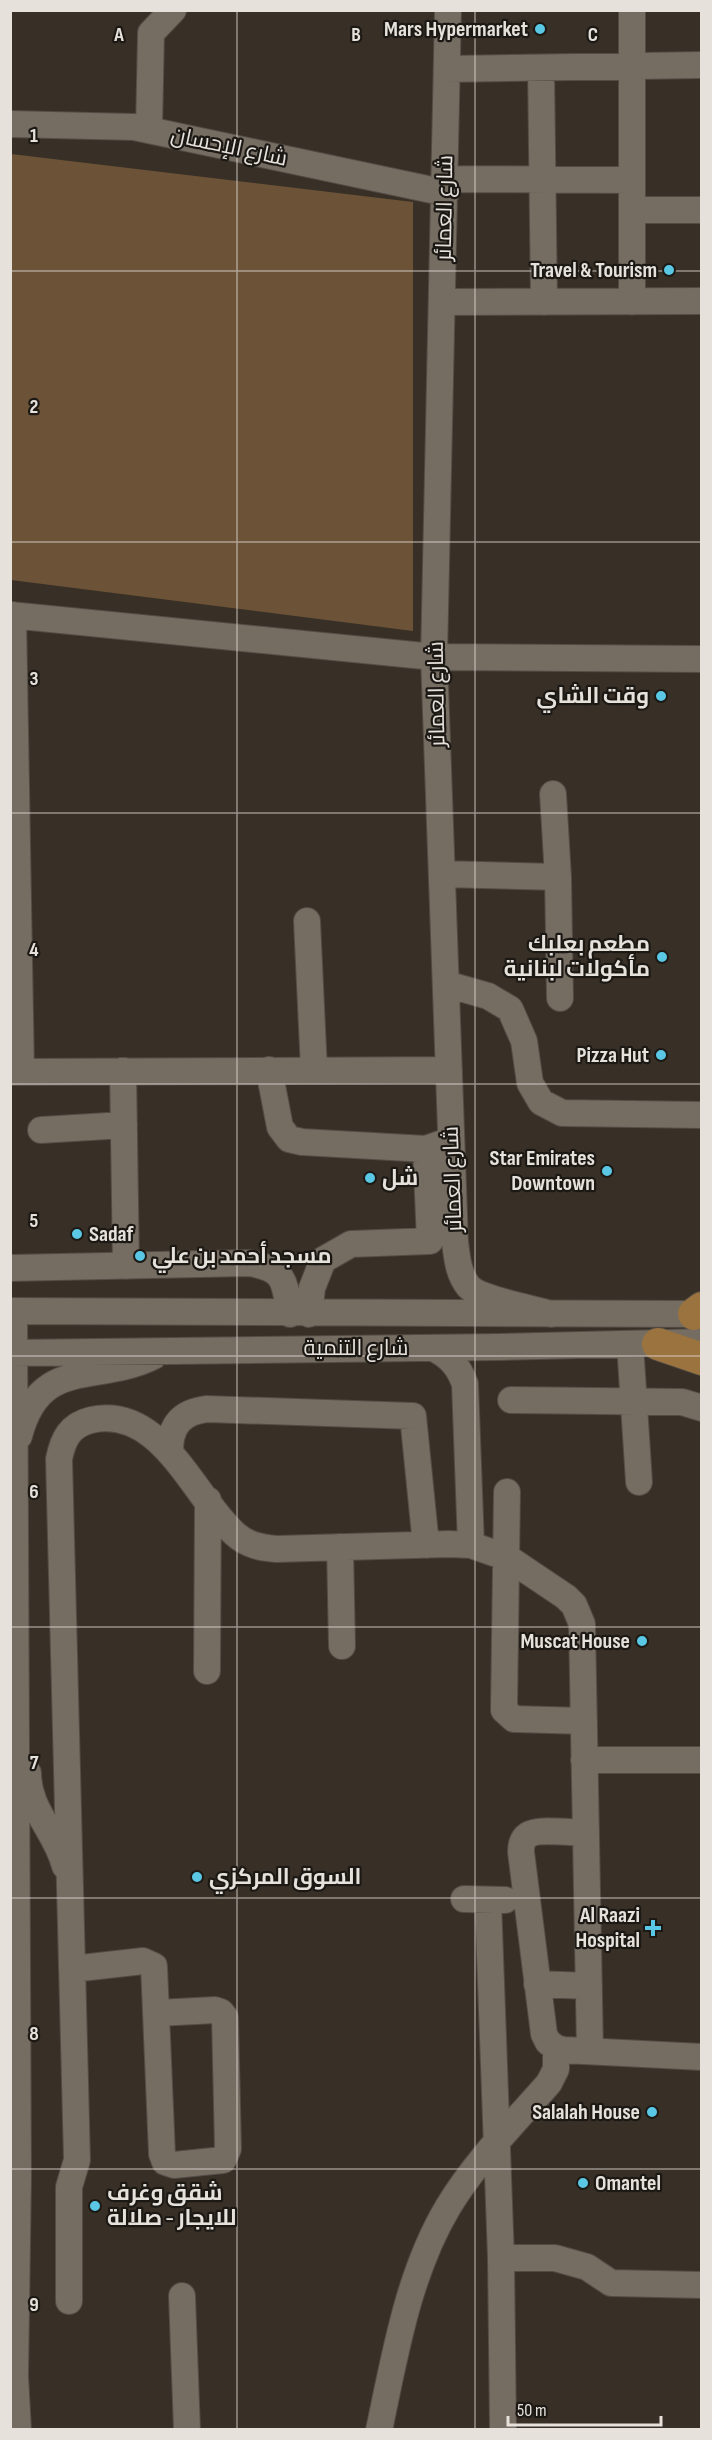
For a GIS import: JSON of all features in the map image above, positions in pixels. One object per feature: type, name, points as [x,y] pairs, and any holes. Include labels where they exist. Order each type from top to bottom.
[{"type":"main road","points":[[644,1344],[702,1359]]},
{"type":"street","points":[[149,130],[151,33],[173,10]]},
{"type":"street","name":"شارع العمائر","points":[[448,10],[434,657],[451,1140],[442,1242],[469,1287],[479,1295],[550,1314]]},
{"type":"street","points":[[632,10],[632,302]]},
{"type":"street","points":[[447,69],[702,65]]},
{"type":"street","points":[[541,68],[544,302]]},
{"type":"street","name":"شارع الإحسان","points":[[10,124],[134,127],[445,186],[542,179],[632,180]]},
{"type":"street","points":[[632,210],[702,210]]},
{"type":"street","points":[[443,303],[702,301]]},
{"type":"street","points":[[449,1070],[16,1072],[12,615],[434,657],[702,659]]},
{"type":"street","points":[[553,794],[558,877],[560,998]]},
{"type":"street","points":[[442,874],[558,877]]},
{"type":"street","points":[[307,921],[314,1070]]},
{"type":"street","points":[[446,984],[488,996],[510,1009],[524,1041],[530,1083],[541,1102],[562,1113],[702,1115]]},
{"type":"street","points":[[269,1070],[280,1127],[289,1139],[302,1142],[426,1149],[451,1140]]},
{"type":"street","points":[[123,1071],[126,1266]]},
{"type":"street","points":[[41,1130],[124,1125]]},
{"type":"street","points":[[300,1314],[323,1260],[351,1244],[442,1242],[426,1149]]},
{"type":"street","points":[[10,1268],[249,1263],[275,1270],[283,1278],[300,1314]]},
{"type":"street","points":[[12,1311],[18,2178],[15,2376],[18,2430]]},
{"type":"street","name":"شارع التنمية","points":[[12,1311],[550,1314],[700,1319]]},
{"type":"street","name":"شارع التنمية","points":[[12,1353],[644,1344],[700,1319]]},
{"type":"street","points":[[639,1482],[633,1401],[644,1344]]},
{"type":"street","points":[[465,1384],[477,1361],[499,1347]]},
{"type":"street","points":[[433,1348],[450,1358],[457,1366],[465,1384],[471,1545]]},
{"type":"street","points":[[14,1454],[28,1410],[48,1388],[74,1375],[113,1371],[131,1366],[166,1350]]},
{"type":"street","points":[[511,1400],[681,1402],[702,1408]]},
{"type":"street","points":[[170,1450],[170,1438],[177,1421],[195,1411],[207,1409],[413,1416],[426,1545]]},
{"type":"street","points":[[69,2301],[69,2187],[77,2160],[59,1459],[62,1444],[68,1432],[82,1423],[95,1419],[123,1420],[134,1424],[170,1450],[232,1532],[253,1545],[277,1549],[471,1545],[508,1558],[566,1598],[579,1614],[582,1624],[590,2051]]},
{"type":"street","points":[[507,1492],[508,1558],[504,1710],[514,1719],[584,1721]]},
{"type":"street","points":[[207,1671],[208,1500]]},
{"type":"street","points":[[340,1547],[342,1646]]},
{"type":"street","points":[[15,1682],[27,1724],[28,1785],[32,1802],[63,1861],[70,1886]]},
{"type":"street","points":[[584,1760],[702,1760]]},
{"type":"street","points":[[28,1785],[34,1799],[40,1805],[46,1807],[54,1805],[62,1793],[67,1768]]},
{"type":"street","points":[[586,1833],[536,1832],[527,1835],[521,1843],[520,1852],[537,1984],[544,2034],[548,2042],[556,2048],[702,2057]]},
{"type":"street","points":[[503,2430],[497,2142],[476,1899],[526,1900]]},
{"type":"street","points":[[72,1968],[143,1961],[154,1966],[158,2013],[162,2154],[165,2162],[174,2165],[223,2160],[228,2149],[225,2017],[221,2012],[215,2010],[158,2013]]},
{"type":"street","points":[[537,1984],[589,1986]]},
{"type":"street","points":[[379,2430],[401,2329],[411,2294],[432,2238],[461,2186],[549,2083],[556,2069],[556,2048]]},
{"type":"street","points":[[501,2258],[555,2258],[587,2267],[611,2283],[702,2285]]},
{"type":"street","points":[[182,2296],[187,2430]]},
{"type":"street","points":[[15,2376],[24,2414],[25,2430]]},
{"type":"shaded area","points":[[11,154],[413,202],[413,631],[11,580]]},
{"type":"place","name":"Mars Hypermarket","points":[[540,29]]},
{"type":"place","name":"Travel & Tourism","points":[[669,270]]},
{"type":"place","name":"وقت الشاي","points":[[661,696]]},
{"type":"place","name":"مطعم بعلبك مأكولات لبنانية","points":[[662,957]]},
{"type":"place","name":"Pizza Hut","points":[[661,1055]]},
{"type":"place","name":"Star Emirates Downtown","points":[[607,1171]]},
{"type":"place","name":"شل","points":[[370,1178]]},
{"type":"place","name":"Sadaf","points":[[77,1234]]},
{"type":"place","name":"مسجد أحمد بن علي","points":[[140,1256]]},
{"type":"place","name":"Muscat House","points":[[642,1641]]},
{"type":"place","name":"السوق المركزي","points":[[197,1877]]},
{"type":"place","name":"Al Raazi Hospital","points":[[653,1928]]},
{"type":"place","name":"Salalah House","points":[[652,2112]]},
{"type":"place","name":"Omantel","points":[[583,2183]]},
{"type":"place","name":"شقق وغرف للايجار - صلالة","points":[[95,2206]]}]
